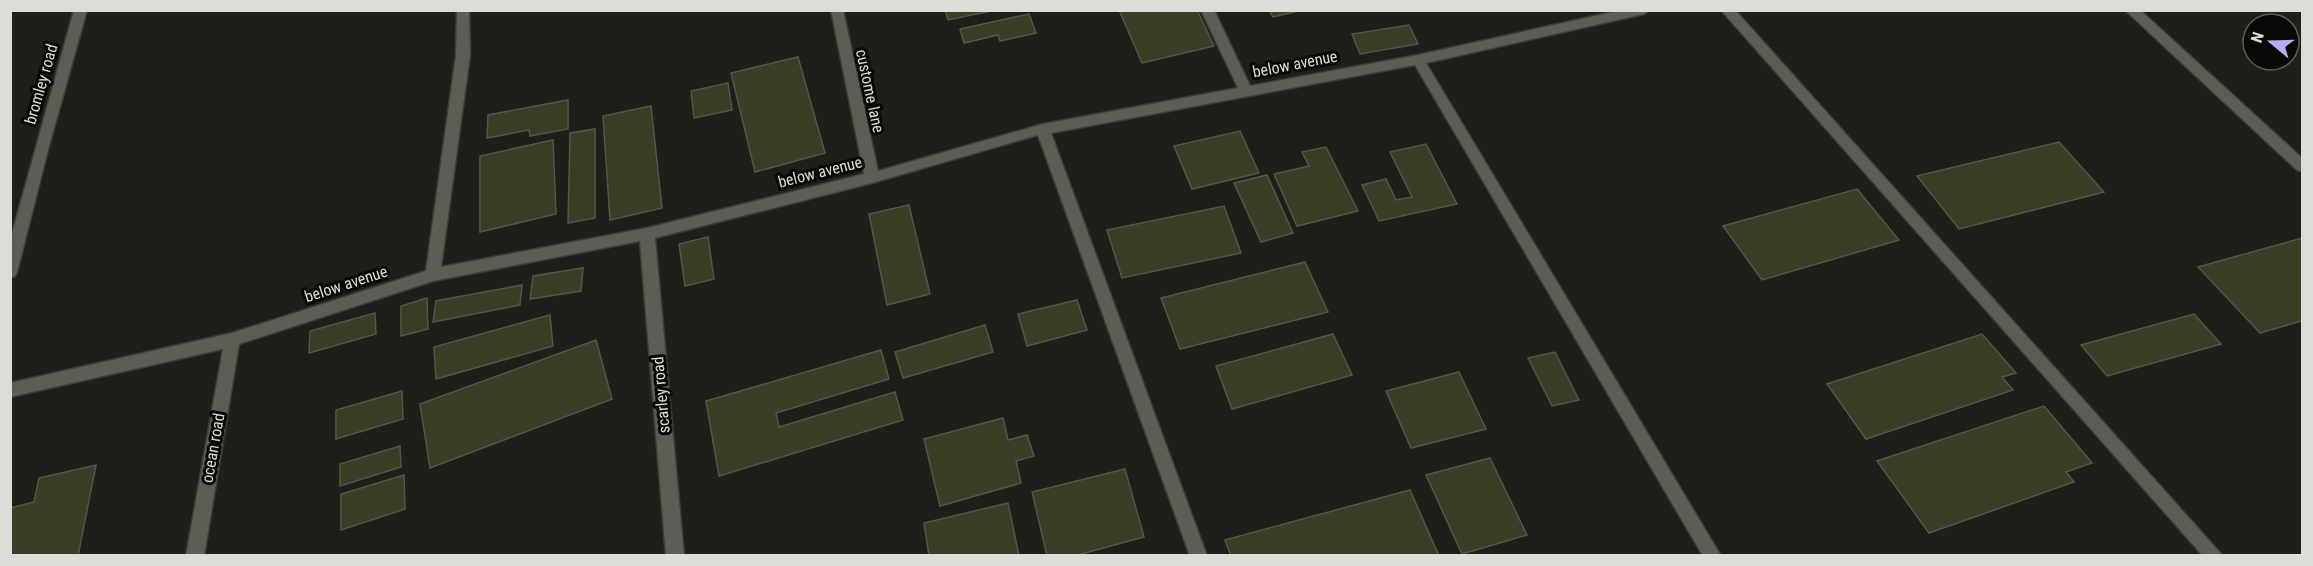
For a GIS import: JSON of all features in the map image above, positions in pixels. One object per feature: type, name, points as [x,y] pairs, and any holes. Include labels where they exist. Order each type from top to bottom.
[{"type":"street","name":"bromley road","points":[[10,272],[42,146],[81,10]]},
{"type":"street","points":[[433,275],[463,55],[463,10]]},
{"type":"street","name":"custome lane","points":[[837,10],[872,178]]},
{"type":"street","points":[[1207,10],[1246,92]]},
{"type":"street","name":"below avenue","points":[[10,390],[232,340],[433,275],[647,234],[872,178],[1043,129],[1418,60],[1606,14],[1644,10]]},
{"type":"street","points":[[1727,10],[2215,555]]},
{"type":"street","points":[[2131,10],[2302,166]]},
{"type":"street","points":[[1418,60],[1713,555]]},
{"type":"street","points":[[1043,129],[1199,555]]},
{"type":"street","name":"scarley road","points":[[647,234],[675,555]]},
{"type":"street","name":"ocean road","points":[[195,555],[232,340]]},
{"type":"building","points":[[945,10],[996,10],[948,20]]},
{"type":"building","points":[[1119,10],[1197,10],[1214,46],[1142,63]]},
{"type":"building","points":[[1269,10],[1295,10],[1295,12],[1273,17]]},
{"type":"building","points":[[1029,14],[1036,33],[1000,41],[998,35],[964,43],[960,29]]},
{"type":"building","points":[[1409,25],[1418,44],[1360,54],[1352,34]]},
{"type":"building","points":[[798,57],[825,153],[755,172],[731,73]]},
{"type":"building","points":[[728,83],[732,110],[694,118],[691,91]]},
{"type":"building","points":[[568,100],[568,129],[530,136],[529,130],[487,138],[488,115]]},
{"type":"building","points":[[651,106],[662,208],[610,220],[603,116]]},
{"type":"building","points":[[595,129],[595,218],[568,223],[570,133]]},
{"type":"building","points":[[1240,131],[1259,173],[1192,189],[1174,146]]},
{"type":"building","points":[[553,140],[556,214],[480,232],[480,156]]},
{"type":"building","points":[[2059,142],[2104,192],[1959,229],[1917,176]]},
{"type":"building","points":[[1426,144],[1457,204],[1379,221],[1362,185],[1386,179],[1396,200],[1412,197],[1390,152]]},
{"type":"building","points":[[1326,147],[1358,211],[1297,226],[1274,174],[1309,166],[1302,152]]},
{"type":"building","points":[[1267,175],[1293,233],[1261,242],[1234,183]]},
{"type":"building","points":[[1857,189],[1899,240],[1762,280],[1723,226]]},
{"type":"building","points":[[909,205],[930,294],[887,305],[869,214]]},
{"type":"building","points":[[1224,206],[1241,253],[1122,278],[1107,230]]},
{"type":"building","points":[[708,237],[714,279],[685,286],[679,244]]},
{"type":"building","points":[[2302,238],[2302,321],[2260,333],[2198,267]]},
{"type":"building","points":[[1305,262],[1328,312],[1180,349],[1161,298]]},
{"type":"building","points":[[583,268],[581,291],[530,299],[533,276]]},
{"type":"building","points":[[522,285],[520,305],[433,322],[436,301]]},
{"type":"building","points":[[427,298],[428,329],[401,336],[401,306]]},
{"type":"building","points":[[1077,300],[1087,330],[1027,346],[1018,314]]},
{"type":"building","points":[[375,313],[376,334],[309,353],[310,331]]},
{"type":"building","points":[[2194,314],[2221,344],[2107,376],[2081,345]]},
{"type":"building","points":[[550,315],[553,346],[436,379],[434,347]]},
{"type":"building","points":[[985,325],[993,352],[903,378],[895,352]]},
{"type":"building","points":[[1333,334],[1352,375],[1232,409],[1216,366]]},
{"type":"building","points":[[1982,334],[2016,373],[2002,377],[2013,390],[1866,439],[1827,384]]},
{"type":"building","points":[[596,340],[612,399],[430,468],[420,404]]},
{"type":"building","points":[[881,350],[889,379],[776,413],[779,427],[895,392],[903,420],[719,476],[706,401]]},
{"type":"building","points":[[1555,352],[1579,400],[1552,406],[1528,358]]},
{"type":"building","points":[[1459,372],[1486,429],[1411,448],[1386,391]]},
{"type":"building","points":[[402,391],[403,419],[336,439],[336,410]]},
{"type":"building","points":[[2044,406],[2092,463],[2066,472],[2074,482],[1929,533],[1877,461]]},
{"type":"building","points":[[1003,418],[1008,440],[1027,435],[1034,456],[1016,461],[1021,483],[940,506],[924,439]]},
{"type":"building","points":[[400,446],[401,467],[340,486],[340,464]]},
{"type":"building","points":[[1490,458],[1527,535],[1462,554],[1426,475]]},
{"type":"building","points":[[96,465],[78,556],[10,556],[10,508],[34,502],[39,478]]},
{"type":"building","points":[[1125,469],[1144,537],[1074,556],[1047,556],[1032,492]]},
{"type":"building","points":[[404,475],[405,509],[341,530],[341,494]]},
{"type":"building","points":[[1410,490],[1439,556],[1231,556],[1225,540]]},
{"type":"building","points":[[1008,503],[1019,556],[929,556],[924,523]]}]
